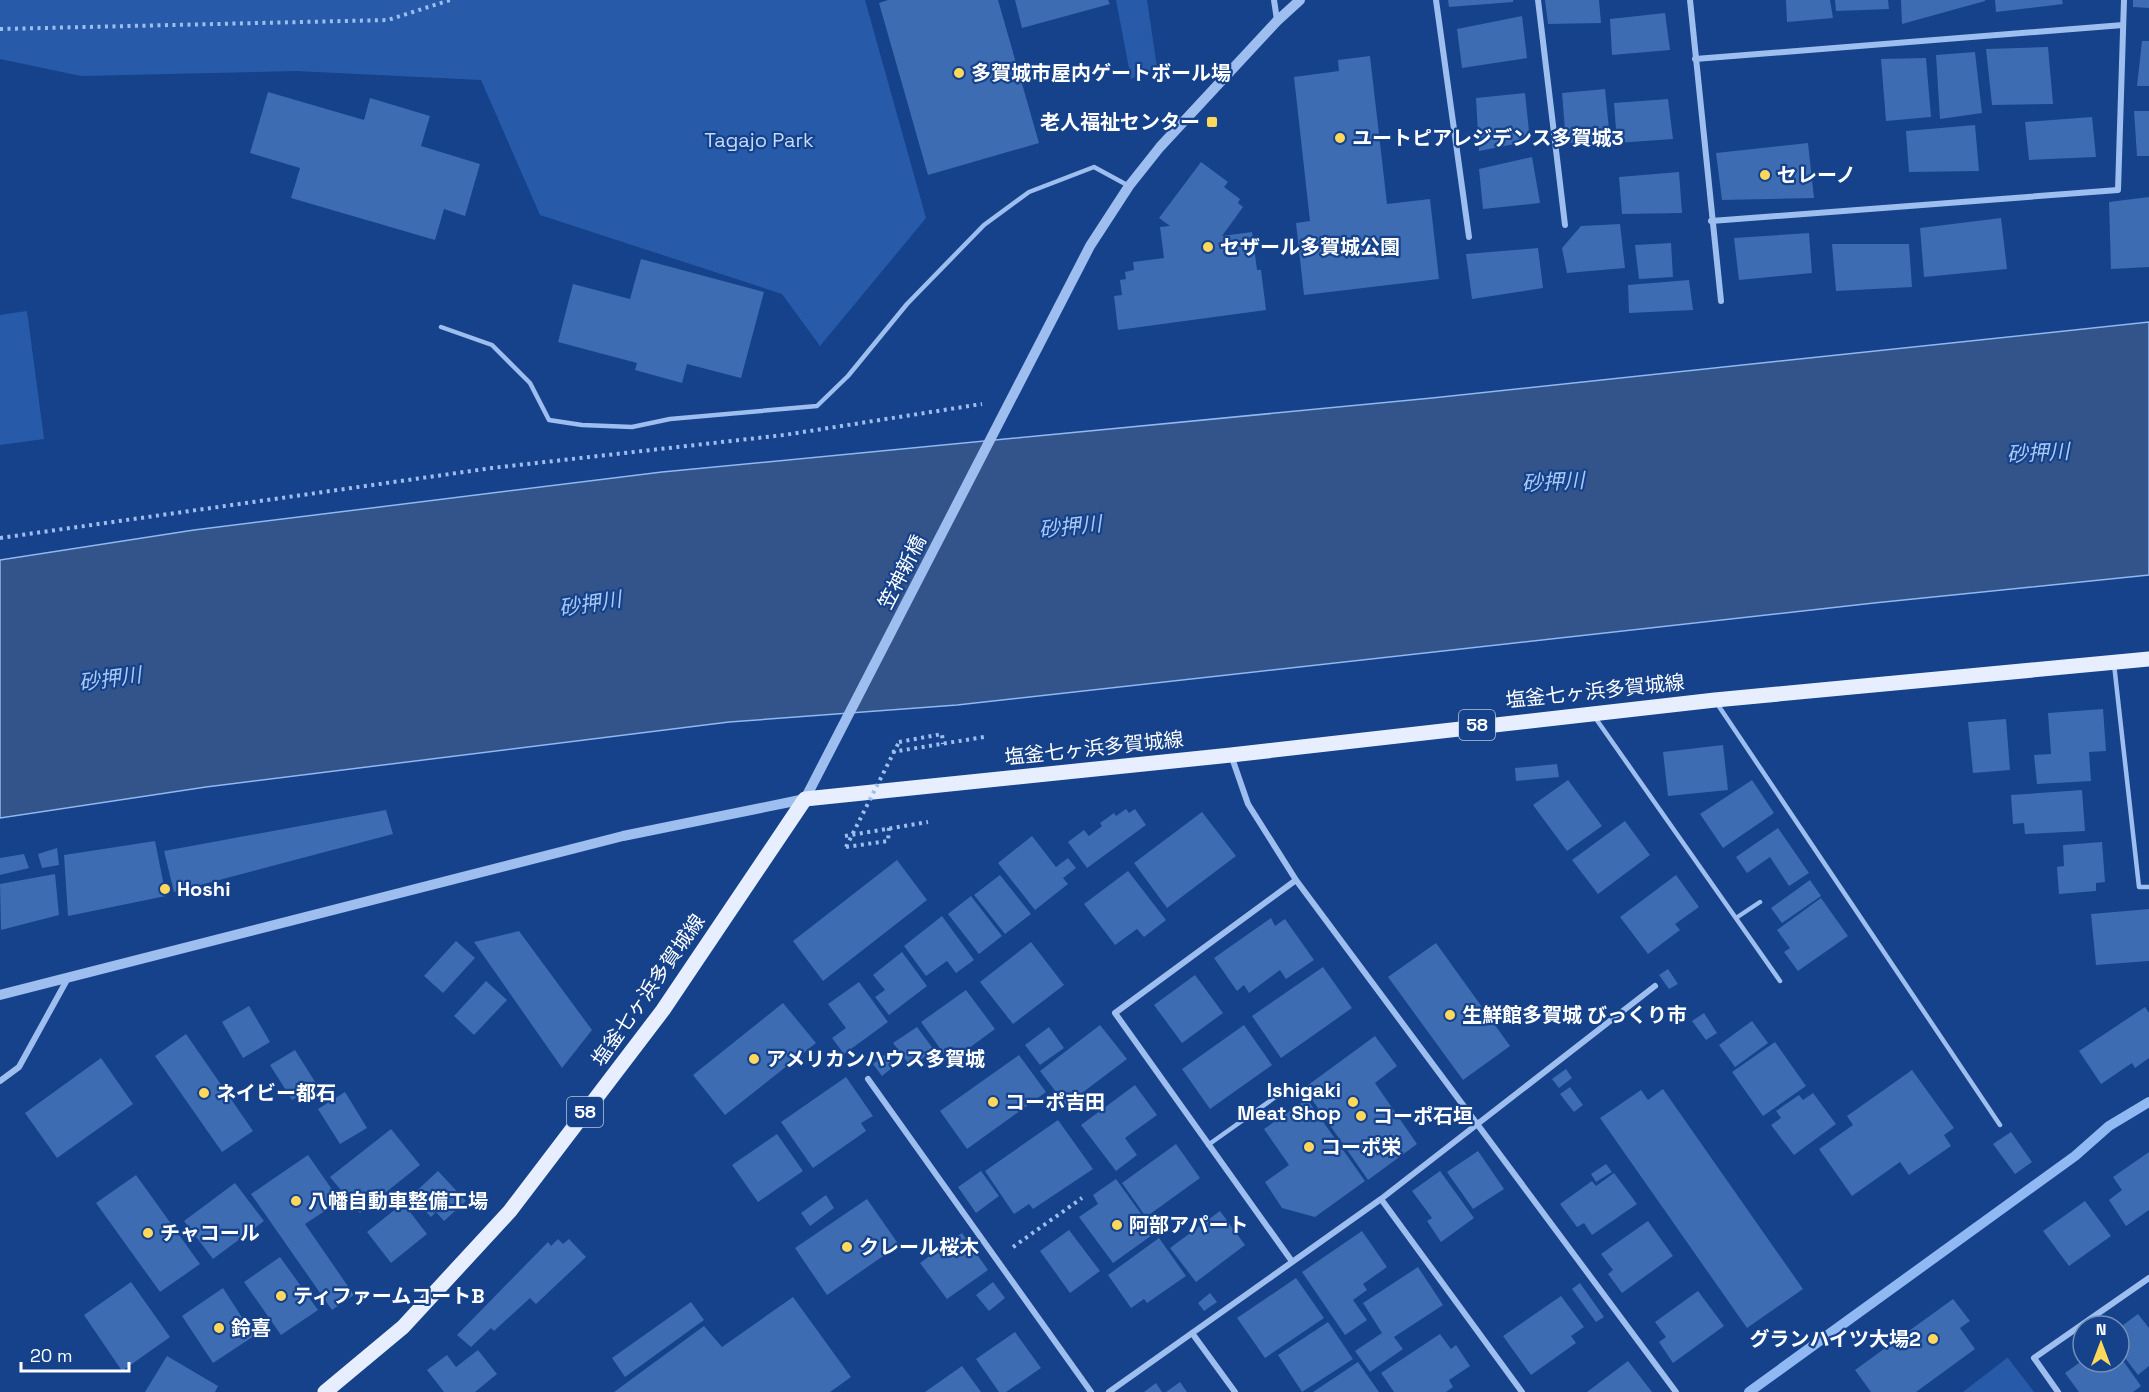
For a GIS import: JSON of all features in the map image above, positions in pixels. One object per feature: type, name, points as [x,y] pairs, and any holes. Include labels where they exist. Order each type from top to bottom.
[{"type":"main road","name":"塩釜七ヶ浜多賀城線","points":[[325,1392],[403,1327],[510,1211],[663,1010],[805,799],[1231,755],[1715,700],[2149,658]]},
{"type":"street","points":[[1274,0],[1277,21]]},
{"type":"street","name":"笠神新橋","points":[[805,799],[1090,246],[1129,186],[1277,21],[1300,0]]},
{"type":"street","points":[[1436,0],[1469,237]]},
{"type":"street","points":[[1538,0],[1565,225]]},
{"type":"street","points":[[1690,0],[1721,301]]},
{"type":"street","points":[[1711,221],[2118,190],[2124,0]]},
{"type":"street","points":[[1695,59],[2123,25]]},
{"type":"street","points":[[1231,755],[1248,804],[1296,880],[1676,1392]]},
{"type":"street","points":[[0,995],[623,836],[805,799]]},
{"type":"street","points":[[1291,1260],[1115,1013],[1296,880]]},
{"type":"street","points":[[0,1081],[20,1067],[68,977]]},
{"type":"street","points":[[1109,1392],[1291,1260],[1381,1199],[1655,986]]},
{"type":"street","points":[[868,1079],[1091,1392]]},
{"type":"street","points":[[1381,1199],[1522,1392]]},
{"type":"street","points":[[2058,1392],[2034,1358],[2149,1278]]},
{"type":"street","points":[[1192,1333],[1235,1392]]},
{"type":"lane","points":[[441,327],[492,345],[530,383],[549,420],[582,425],[632,427],[681,417],[817,406],[848,376],[948,261],[984,225],[1029,192],[1094,167],[1129,186]]},
{"type":"lane","points":[[2114,662],[2139,887],[2149,886]]},
{"type":"lane","points":[[1715,700],[2000,1125]]},
{"type":"lane","points":[[1592,713],[1780,981]]},
{"type":"lane","points":[[1736,918],[1760,902]]},
{"type":"lane","points":[[1208,1145],[1288,1088]]},
{"type":"path","points":[[0,29],[388,20],[450,0]]},
{"type":"path","points":[[0,538],[492,468],[784,435],[992,403]]},
{"type":"path","points":[[889,828],[888,841],[846,847],[899,742],[942,734],[943,744]]},
{"type":"path","points":[[892,752],[984,737]]},
{"type":"path","points":[[845,837],[928,822]]},
{"type":"path","points":[[995,1259],[1082,1198]]},
{"type":"green space","name":"Tagajo Park","points":[[0,0],[865,0],[926,218],[820,346],[782,294],[540,215],[481,80],[296,71],[81,76],[0,59]]},
{"type":"green space","points":[[1116,0],[1147,0],[1157,67],[1131,79]]},
{"type":"green space","points":[[27,311],[44,439],[0,445],[0,315]]},
{"type":"green space","points":[[2007,1358],[2034,1392],[1963,1392]]},
{"type":"water","name":"砂押川","points":[[2149,322],[2149,575],[1874,603],[957,705],[729,722],[206,787],[0,818],[0,560],[194,530],[662,472],[1432,398]]},
{"type":"building","name":"多賀城市屋内ゲートボール場","points":[[888,0],[998,0],[1039,143],[928,175],[879,3]]},
{"type":"building","points":[[1015,0],[1108,0],[1110,4],[1022,28]]},
{"type":"building","points":[[1448,0],[1513,0],[1513,2],[1449,7]]},
{"type":"building","points":[[1545,0],[1599,0],[1601,23],[1548,24]]},
{"type":"building","points":[[1786,0],[1830,0],[1833,18],[1787,22]]},
{"type":"building","points":[[1835,0],[1888,0],[1889,9],[1836,11]]},
{"type":"building","points":[[1901,0],[1985,0],[1985,1],[1902,24]]},
{"type":"building","points":[[1995,0],[2062,0],[2063,4],[1996,12]]},
{"type":"building","points":[[2133,0],[2149,0],[2149,8],[2133,7]]},
{"type":"building","points":[[1665,13],[1670,50],[1612,55],[1610,19]]},
{"type":"building","points":[[1522,16],[1527,58],[1462,68],[1457,29]]},
{"type":"building","points":[[2142,41],[2149,41],[2149,86],[2137,86]]},
{"type":"building","points":[[2048,47],[2053,104],[1992,105],[1986,49]]},
{"type":"building","points":[[1975,52],[1982,113],[1940,119],[1936,55]]},
{"type":"building","name":"ユートピアレジデンス多賀城3","points":[[1370,56],[1387,204],[1430,199],[1439,279],[1304,295],[1296,223],[1310,221],[1294,77],[1339,71],[1338,60]]},
{"type":"building","points":[[1926,58],[1931,117],[1886,121],[1881,59]]},
{"type":"building","points":[[1605,89],[1610,140],[1566,143],[1562,93]]},
{"type":"building","points":[[268,92],[364,120],[370,98],[430,116],[421,146],[480,164],[465,216],[444,209],[435,240],[291,198],[300,168],[250,153]]},
{"type":"building","points":[[1525,93],[1530,141],[1479,151],[1476,98]]},
{"type":"building","points":[[1668,99],[1673,139],[1617,143],[1614,103]]},
{"type":"building","points":[[2134,111],[2149,111],[2149,156],[2137,156]]},
{"type":"building","points":[[2092,117],[2096,157],[2029,160],[2025,122]]},
{"type":"building","points":[[1975,125],[1979,171],[1909,172],[1906,131]]},
{"type":"building","name":"セレーノ","points":[[1808,143],[1814,198],[1722,200],[1716,153]]},
{"type":"building","points":[[1532,157],[1540,203],[1483,209],[1479,169]]},
{"type":"building","name":"セザール多賀城公園","points":[[1201,162],[1228,182],[1224,187],[1240,199],[1238,203],[1243,207],[1222,236],[1252,232],[1257,270],[1261,270],[1266,310],[1118,330],[1114,296],[1122,295],[1120,280],[1126,279],[1125,272],[1134,270],[1133,262],[1164,258],[1160,227],[1170,226],[1159,218]]},
{"type":"building","points":[[1679,172],[1682,213],[1622,214],[1619,177]]},
{"type":"building","points":[[2149,197],[2149,267],[2111,269],[2109,202]]},
{"type":"building","points":[[2001,218],[2007,269],[1924,277],[1920,228]]},
{"type":"building","points":[[1620,224],[1625,268],[1567,273],[1562,248],[1581,226]]},
{"type":"building","points":[[1809,233],[1812,273],[1739,280],[1734,238]]},
{"type":"building","points":[[1671,243],[1673,277],[1639,279],[1635,245]]},
{"type":"building","points":[[1832,244],[1909,244],[1912,287],[1836,291]]},
{"type":"building","points":[[1538,248],[1543,288],[1472,299],[1466,254]]},
{"type":"building","points":[[641,259],[764,292],[741,378],[687,364],[682,383],[635,370],[637,363],[558,342],[573,284],[630,299]]},
{"type":"building","points":[[1689,280],[1693,310],[1629,313],[1628,285]]},
{"type":"building","points":[[2103,709],[2106,751],[2089,752],[2091,781],[2037,784],[2034,755],[2051,754],[2048,713]]},
{"type":"building","points":[[2006,719],[2010,770],[1973,773],[1968,722]]},
{"type":"building","points":[[1723,745],[1728,790],[1668,796],[1663,752]]},
{"type":"building","points":[[1557,764],[1559,777],[1516,781],[1515,768]]},
{"type":"building","points":[[1568,780],[1602,826],[1567,851],[1533,805]]},
{"type":"building","points":[[1752,780],[1774,813],[1723,848],[1700,814]]},
{"type":"building","points":[[2082,790],[2085,831],[2025,834],[2024,823],[2013,824],[2011,795]]},
{"type":"building","points":[[1126,809],[1129,813],[1135,809],[1146,825],[1087,868],[1068,842],[1084,830],[1089,836],[1102,826],[1100,823],[1114,813],[1116,816]]},
{"type":"building","points":[[386,810],[393,834],[174,892],[164,851]]},
{"type":"building","points":[[1202,812],[1236,856],[1167,908],[1134,863]]},
{"type":"building","points":[[1625,821],[1650,855],[1598,894],[1572,860]]},
{"type":"building","points":[[1778,828],[1809,873],[1789,886],[1770,857],[1747,873],[1736,857]]},
{"type":"building","points":[[1032,836],[1056,867],[1068,858],[1076,868],[1063,878],[1068,884],[1035,910],[998,863]]},
{"type":"building","points":[[155,841],[166,896],[68,916],[64,855]]},
{"type":"building","points":[[2102,842],[2105,882],[2096,883],[2096,891],[2059,894],[2057,867],[2064,866],[2063,845]]},
{"type":"building","points":[[57,848],[59,865],[42,868],[38,854]]},
{"type":"building","points":[[24,854],[29,868],[0,875],[0,858]]},
{"type":"building","points":[[897,860],[927,900],[823,981],[793,941]]},
{"type":"building","points":[[1128,871],[1166,920],[1144,937],[1137,929],[1115,945],[1084,904]]},
{"type":"building","points":[[55,874],[59,915],[1,930],[0,884]]},
{"type":"building","points":[[1000,875],[1031,914],[1005,934],[974,895]]},
{"type":"building","points":[[1676,875],[1699,907],[1675,924],[1680,930],[1648,954],[1620,917]]},
{"type":"building","points":[[1810,880],[1821,896],[1782,923],[1771,908]]},
{"type":"building","points":[[971,896],[1002,936],[979,954],[948,914]]},
{"type":"building","points":[[1821,898],[1848,936],[1798,971],[1784,952],[1790,948],[1777,930]]},
{"type":"building","points":[[2149,909],[2149,961],[2096,965],[2091,914]]},
{"type":"building","points":[[942,916],[974,960],[956,973],[947,961],[926,976],[904,946]]},
{"type":"building","points":[[1271,918],[1275,926],[1285,919],[1314,960],[1286,979],[1280,970],[1249,993],[1244,985],[1237,991],[1214,958]]},
{"type":"building","points":[[519,931],[592,1030],[562,1068],[474,942]]},
{"type":"building","points":[[456,941],[475,958],[443,993],[424,976]]},
{"type":"building","points":[[1031,942],[1064,985],[1013,1024],[980,982]]},
{"type":"building","points":[[1436,943],[1510,1046],[1463,1080],[1388,977]]},
{"type":"building","points":[[902,952],[927,986],[889,1015],[875,997],[885,990],[873,975]]},
{"type":"building","points":[[1323,967],[1352,1008],[1281,1058],[1252,1016]]},
{"type":"building","points":[[1668,969],[1678,984],[1669,989],[1659,975]]},
{"type":"building","points":[[1195,975],[1223,1013],[1182,1043],[1154,1005]]},
{"type":"building","points":[[486,981],[507,1000],[474,1035],[454,1016]]},
{"type":"building","points":[[859,982],[888,1022],[844,1054],[832,1038],[846,1028],[828,1004]]},
{"type":"building","points":[[966,990],[995,1029],[950,1062],[921,1022]]},
{"type":"building","name":"アメリカンハウス多賀城","points":[[783,1003],[816,1043],[725,1115],[693,1075]]},
{"type":"building","points":[[249,1006],[270,1042],[243,1058],[222,1022]]},
{"type":"building","points":[[2145,1007],[2149,1013],[2149,1058],[2135,1068],[2132,1063],[2101,1084],[2079,1051]]},
{"type":"building","points":[[1704,1013],[1717,1033],[1706,1040],[1692,1021]]},
{"type":"building","points":[[1752,1021],[1768,1043],[1735,1067],[1719,1045]]},
{"type":"building","points":[[1100,1025],[1127,1059],[1066,1105],[1040,1071]]},
{"type":"building","points":[[1244,1025],[1272,1065],[1210,1109],[1182,1069]]},
{"type":"building","points":[[917,1027],[934,1050],[911,1067],[893,1043]]},
{"type":"building","points":[[1049,1027],[1064,1048],[1040,1065],[1025,1045]]},
{"type":"building","name":"ネイビー都石","points":[[186,1034],[253,1131],[222,1152],[155,1056]]},
{"type":"building","name":"コーポ石垣","points":[[1375,1036],[1397,1066],[1375,1083],[1417,1144],[1368,1180],[1304,1088]]},
{"type":"building","points":[[1775,1042],[1806,1086],[1763,1116],[1732,1072]]},
{"type":"building","points":[[295,1050],[317,1085],[292,1100],[270,1065]]},
{"type":"building","points":[[884,1055],[893,1067],[882,1076],[873,1064]]},
{"type":"building","name":"コーポ吉田","points":[[1019,1055],[1046,1092],[967,1149],[940,1111]]},
{"type":"building","points":[[101,1058],[133,1104],[57,1158],[25,1113]]},
{"type":"building","points":[[1566,1069],[1572,1078],[1559,1088],[1552,1079]]},
{"type":"building","points":[[1912,1070],[1954,1128],[1944,1135],[1951,1146],[1909,1175],[1900,1162],[1852,1196],[1819,1149],[1853,1125],[1847,1116]]},
{"type":"building","points":[[846,1077],[873,1116],[861,1123],[866,1131],[813,1168],[781,1122]]},
{"type":"building","points":[[1135,1085],[1157,1115],[1125,1138],[1137,1155],[1116,1171],[1081,1125]]},
{"type":"building","points":[[1570,1087],[1583,1105],[1574,1112],[1560,1094]]},
{"type":"building","points":[[1663,1089],[1803,1289],[1747,1328],[1600,1118],[1641,1090],[1648,1100]]},
{"type":"building","points":[[345,1092],[367,1128],[340,1144],[318,1109]]},
{"type":"building","points":[[1813,1093],[1836,1124],[1794,1155],[1771,1125],[1781,1118],[1776,1111],[1799,1095],[1803,1100]]},
{"type":"building","name":"コーポ栄","points":[[1307,1099],[1365,1181],[1315,1217],[1282,1208],[1265,1182],[1289,1165],[1264,1129]]},
{"type":"building","points":[[1058,1120],[1093,1169],[1033,1209],[1029,1204],[1014,1214],[985,1171]]},
{"type":"building","points":[[391,1129],[420,1165],[360,1213],[330,1177]]},
{"type":"building","points":[[2011,1132],[2032,1162],[2015,1174],[1993,1144]]},
{"type":"building","points":[[777,1134],[803,1171],[758,1202],[732,1165]]},
{"type":"building","points":[[1176,1144],[1200,1178],[1146,1217],[1122,1183]]},
{"type":"building","points":[[1478,1151],[1504,1189],[1473,1209],[1447,1172]]},
{"type":"building","points":[[2149,1152],[2149,1210],[2126,1226],[2109,1200],[2122,1190],[2113,1177]]},
{"type":"building","points":[[308,1155],[340,1201],[305,1224],[354,1295],[332,1310],[251,1194]]},
{"type":"building","points":[[1606,1164],[1612,1172],[1596,1182],[1591,1174]]},
{"type":"building","points":[[438,1171],[466,1201],[444,1221],[436,1212],[431,1217],[411,1196]]},
{"type":"building","points":[[981,1171],[999,1196],[976,1213],[958,1187]]},
{"type":"building","points":[[1440,1171],[1474,1218],[1441,1242],[1427,1221],[1432,1218],[1412,1191]]},
{"type":"building","points":[[1614,1173],[1637,1204],[1592,1235],[1584,1223],[1577,1227],[1560,1204],[1592,1181],[1596,1186]]},
{"type":"building","name":"チャコール","points":[[136,1175],[200,1264],[160,1292],[96,1203]]},
{"type":"building","name":"阿部アパート","points":[[1116,1179],[1155,1233],[1113,1263],[1079,1217],[1098,1204],[1093,1195]]},
{"type":"building","points":[[235,1183],[264,1221],[213,1259],[184,1221]]},
{"type":"building","points":[[826,1195],[834,1208],[810,1226],[801,1213]]},
{"type":"building","name":"クレール桜木","points":[[867,1199],[899,1245],[827,1295],[795,1248]]},
{"type":"building","points":[[2085,1201],[2111,1236],[2069,1266],[2043,1231]]},
{"type":"building","points":[[403,1203],[427,1234],[391,1263],[367,1232]]},
{"type":"building","points":[[1220,1211],[1245,1245],[1196,1282],[1170,1248]]},
{"type":"building","points":[[1648,1221],[1673,1256],[1622,1293],[1608,1274],[1613,1270],[1601,1254]]},
{"type":"building","points":[[1069,1230],[1100,1271],[1070,1293],[1040,1251]]},
{"type":"building","points":[[1362,1231],[1387,1267],[1363,1284],[1367,1290],[1353,1300],[1367,1320],[1345,1335],[1302,1272]]},
{"type":"building","points":[[962,1233],[988,1270],[947,1299],[920,1263]]},
{"type":"building","points":[[1159,1238],[1186,1276],[1147,1303],[1144,1299],[1131,1308],[1108,1275]]},
{"type":"building","points":[[558,1239],[563,1244],[569,1239],[586,1257],[536,1304],[530,1298],[494,1331],[491,1328],[471,1347],[457,1335],[548,1242],[551,1246]]},
{"type":"building","name":"ティファームコートB","points":[[280,1257],[318,1310],[281,1335],[244,1282]]},
{"type":"building","points":[[1418,1267],[1443,1305],[1394,1337],[1403,1349],[1370,1372],[1355,1351],[1382,1333],[1363,1303]]},
{"type":"building","points":[[1296,1278],[1324,1318],[1265,1358],[1237,1318]]},
{"type":"building","points":[[131,1282],[170,1337],[122,1371],[84,1315]]},
{"type":"building","points":[[993,1282],[1005,1298],[989,1311],[976,1295]]},
{"type":"building","points":[[1580,1283],[1604,1317],[1596,1322],[1572,1289]]},
{"type":"building","points":[[223,1288],[254,1336],[213,1363],[182,1316]]},
{"type":"building","points":[[1698,1291],[1724,1326],[1673,1363],[1659,1342],[1666,1337],[1655,1322]]},
{"type":"building","points":[[1210,1293],[1217,1302],[1204,1311],[1198,1303]]},
{"type":"building","points":[[1561,1296],[1584,1327],[1571,1336],[1576,1343],[1531,1375],[1503,1336]]},
{"type":"building","points":[[793,1297],[851,1377],[830,1392],[614,1392],[704,1326],[722,1347]]},
{"type":"building","name":"グランハイツ大場2","points":[[1953,1299],[1970,1321],[1960,1328],[1975,1349],[1916,1392],[1871,1392],[1855,1370]]},
{"type":"building","points":[[691,1302],[704,1320],[625,1377],[612,1358]]},
{"type":"building","points":[[2138,1314],[2149,1328],[2149,1366],[2138,1375],[2131,1366],[2131,1319]]},
{"type":"building","points":[[1328,1322],[1353,1359],[1302,1392],[1278,1355]]},
{"type":"building","points":[[1015,1332],[1041,1368],[1006,1392],[999,1392],[976,1359]]},
{"type":"building","points":[[1440,1334],[1451,1349],[1456,1345],[1470,1366],[1449,1380],[1453,1387],[1446,1392],[1394,1392],[1381,1373]]},
{"type":"building","points":[[478,1350],[497,1374],[475,1392],[444,1392],[427,1370],[447,1355],[456,1367]]},
{"type":"building","points":[[167,1356],[218,1386],[215,1392],[145,1392]]},
{"type":"building","points":[[1628,1361],[1652,1392],[1587,1392]]},
{"type":"building","points":[[1358,1362],[1379,1392],[1313,1392]]},
{"type":"building","points":[[962,1366],[981,1392],[925,1392]]},
{"type":"building","points":[[2071,1369],[2071,1374],[2131,1374],[2131,1372],[2141,1386],[2133,1392],[2079,1392],[2065,1373]]},
{"type":"building","points":[[1180,1382],[1187,1392],[1166,1392]]},
{"type":"building","points":[[1156,1383],[1162,1392],[1144,1392]]},
{"type":"waterway","points":[[1749,1392],[2075,1156],[2109,1126],[2149,1102]]},
{"type":"place","name":"多賀城市屋内ゲートボール場","points":[[959,73]]},
{"type":"place","name":"老人福祉センター","points":[[1212,122]]},
{"type":"place","name":"ユートピアレジデンス多賀城3","points":[[1340,138]]},
{"type":"place","name":"セレーノ","points":[[1765,175]]},
{"type":"place","name":"セザール多賀城公園","points":[[1208,247]]},
{"type":"place","name":"Hoshi","points":[[165,889]]},
{"type":"place","name":"生鮮館多賀城 びっくり市","points":[[1450,1015]]},
{"type":"place","name":"アメリカンハウス多賀城","points":[[754,1059]]},
{"type":"place","name":"ネイビー都石","points":[[204,1093]]},
{"type":"place","name":"コーポ吉田","points":[[993,1102]]},
{"type":"place","name":"Ishigaki Meat Shop","points":[[1353,1102]]},
{"type":"place","name":"コーポ石垣","points":[[1361,1116]]},
{"type":"place","name":"コーポ栄","points":[[1309,1147]]},
{"type":"place","name":"八幡自動車整備工場","points":[[296,1201]]},
{"type":"place","name":"阿部アパート","points":[[1117,1225]]},
{"type":"place","name":"チャコール","points":[[148,1233]]},
{"type":"place","name":"クレール桜木","points":[[847,1247]]},
{"type":"place","name":"ティファームコートB","points":[[281,1296]]},
{"type":"place","name":"鈴喜","points":[[219,1328]]},
{"type":"place","name":"グランハイツ大場2","points":[[1933,1339]]}]
